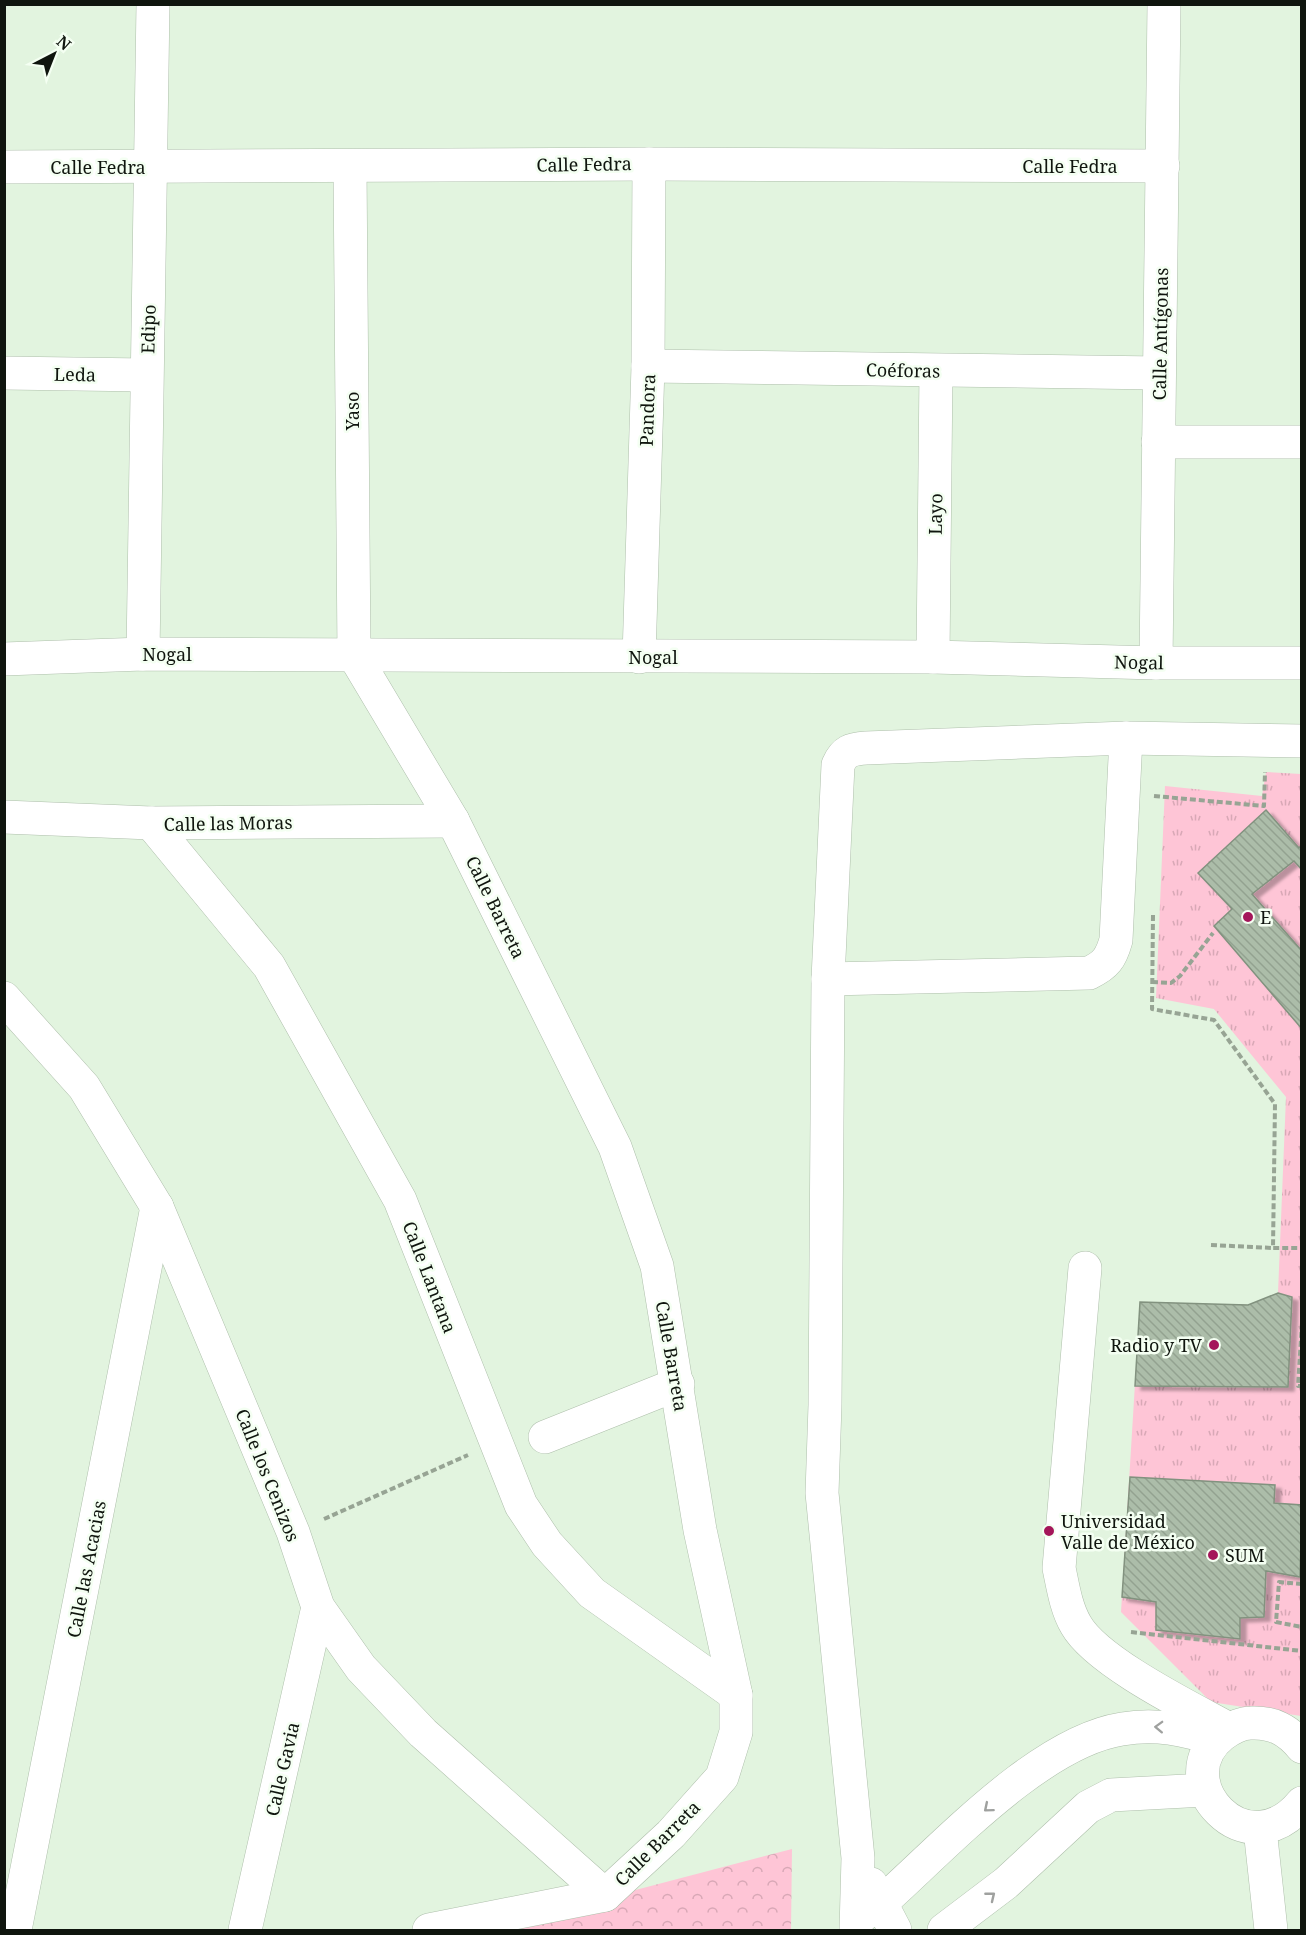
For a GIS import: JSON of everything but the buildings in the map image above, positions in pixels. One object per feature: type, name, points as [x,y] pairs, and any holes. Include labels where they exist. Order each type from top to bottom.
[{"type":"street","name":"Edipo","points":[[143,654],[153,4]]},
{"type":"street","name":"Calle Antígonas","points":[[1156,663],[1164,4]]},
{"type":"street","name":"Calle Fedra","points":[[4,167],[649,164],[1163,166]]},
{"type":"street","name":"Pandora","points":[[639,657],[648,366],[649,164]]},
{"type":"street","name":"Yaso","points":[[350,167],[354,655]]},
{"type":"street","name":"Coéforas","points":[[648,366],[1159,373]]},
{"type":"street","name":"Layo","points":[[933,657],[936,371]]},
{"type":"street","name":"Leda","points":[[4,373],[146,375]]},
{"type":"street","points":[[1158,442],[1302,442]]},
{"type":"street","name":"Nogal","points":[[4,659],[143,654],[933,657],[1156,663],[1302,663]]},
{"type":"street","name":"Calle Barreta","points":[[354,655],[453,820],[615,1147],[657,1266],[700,1530],[736,1695],[736,1732],[722,1777],[671,1834],[605,1895],[429,1930]]},
{"type":"street","points":[[828,979],[1089,973],[1104,966],[1112,956],[1116,940],[1126,738]]},
{"type":"street","points":[[872,1921],[858,1858],[822,1494],[825,1405],[828,979],[836,778],[842,755],[851,749],[866,748],[1126,738],[1302,741]]},
{"type":"street","name":"Calle las Moras","points":[[4,817],[151,823],[453,820]]},
{"type":"street","name":"Calle Lantana","points":[[151,823],[269,966],[400,1200],[494,1443],[521,1505],[547,1544],[592,1593],[736,1695]]},
{"type":"street","name":"Calle los Cenizos","points":[[4,998],[84,1087],[157,1207],[293,1532],[318,1607],[361,1668],[416,1725],[605,1895]]},
{"type":"street","name":"Calle las Acacias","points":[[15,1930],[157,1207]]},
{"type":"street","points":[[1085,1268],[1059,1568],[1066,1604],[1077,1627],[1098,1648],[1129,1672],[1222,1735]]},
{"type":"street","points":[[545,1437],[678,1384]]},
{"type":"street","name":"Calle Gavia","points":[[245,1930],[318,1607]]},
{"type":"street","points":[[1302,1748],[1294,1737],[1279,1727],[1263,1722],[1245,1723],[1222,1735],[1207,1755],[1203,1772],[1205,1790],[1213,1806],[1226,1819],[1242,1826],[1260,1829],[1277,1825],[1292,1815],[1302,1803]]},
{"type":"street","points":[[872,1921],[1024,1777],[1077,1743],[1121,1729],[1159,1726],[1222,1735]]},
{"type":"street","points":[[944,1930],[1006,1883],[1096,1803],[1111,1795],[1205,1790]]},
{"type":"street","points":[[1260,1829],[1271,1930]]},
{"type":"path","points":[[1154,808],[1154,796],[1264,806],[1265,767]]},
{"type":"path","points":[[1153,912],[1152,1009],[1214,1020],[1275,1104],[1273,1248]]},
{"type":"path","points":[[1152,982],[1171,983],[1180,976],[1213,933]]},
{"type":"path","points":[[1211,1245],[1302,1248]]},
{"type":"path","points":[[1302,1323],[1298,1386],[1302,1386]]},
{"type":"path","points":[[293,1532],[494,1443]]},
{"type":"path","points":[[1302,1584],[1279,1582],[1276,1622],[1302,1627]]},
{"type":"path","points":[[1077,1627],[1302,1651]]},
{"type":"green space","points":[[1266,772],[1301,774],[1301,1716],[1211,1702],[1121,1612],[1140,1302],[1248,1305],[1278,1293],[1286,1097],[1214,1009],[1156,998],[1165,786],[1262,796]]},
{"type":"green space","points":[[792,1849],[791,1930],[483,1930]]},
{"type":"place","name":"E","points":[[1248,917]]},
{"type":"place","name":"Radio y TV","points":[[1214,1345]]},
{"type":"place","name":"Universidad Valle de México","points":[[1049,1531]]},
{"type":"place","name":"SUM","points":[[1213,1555]]}]
